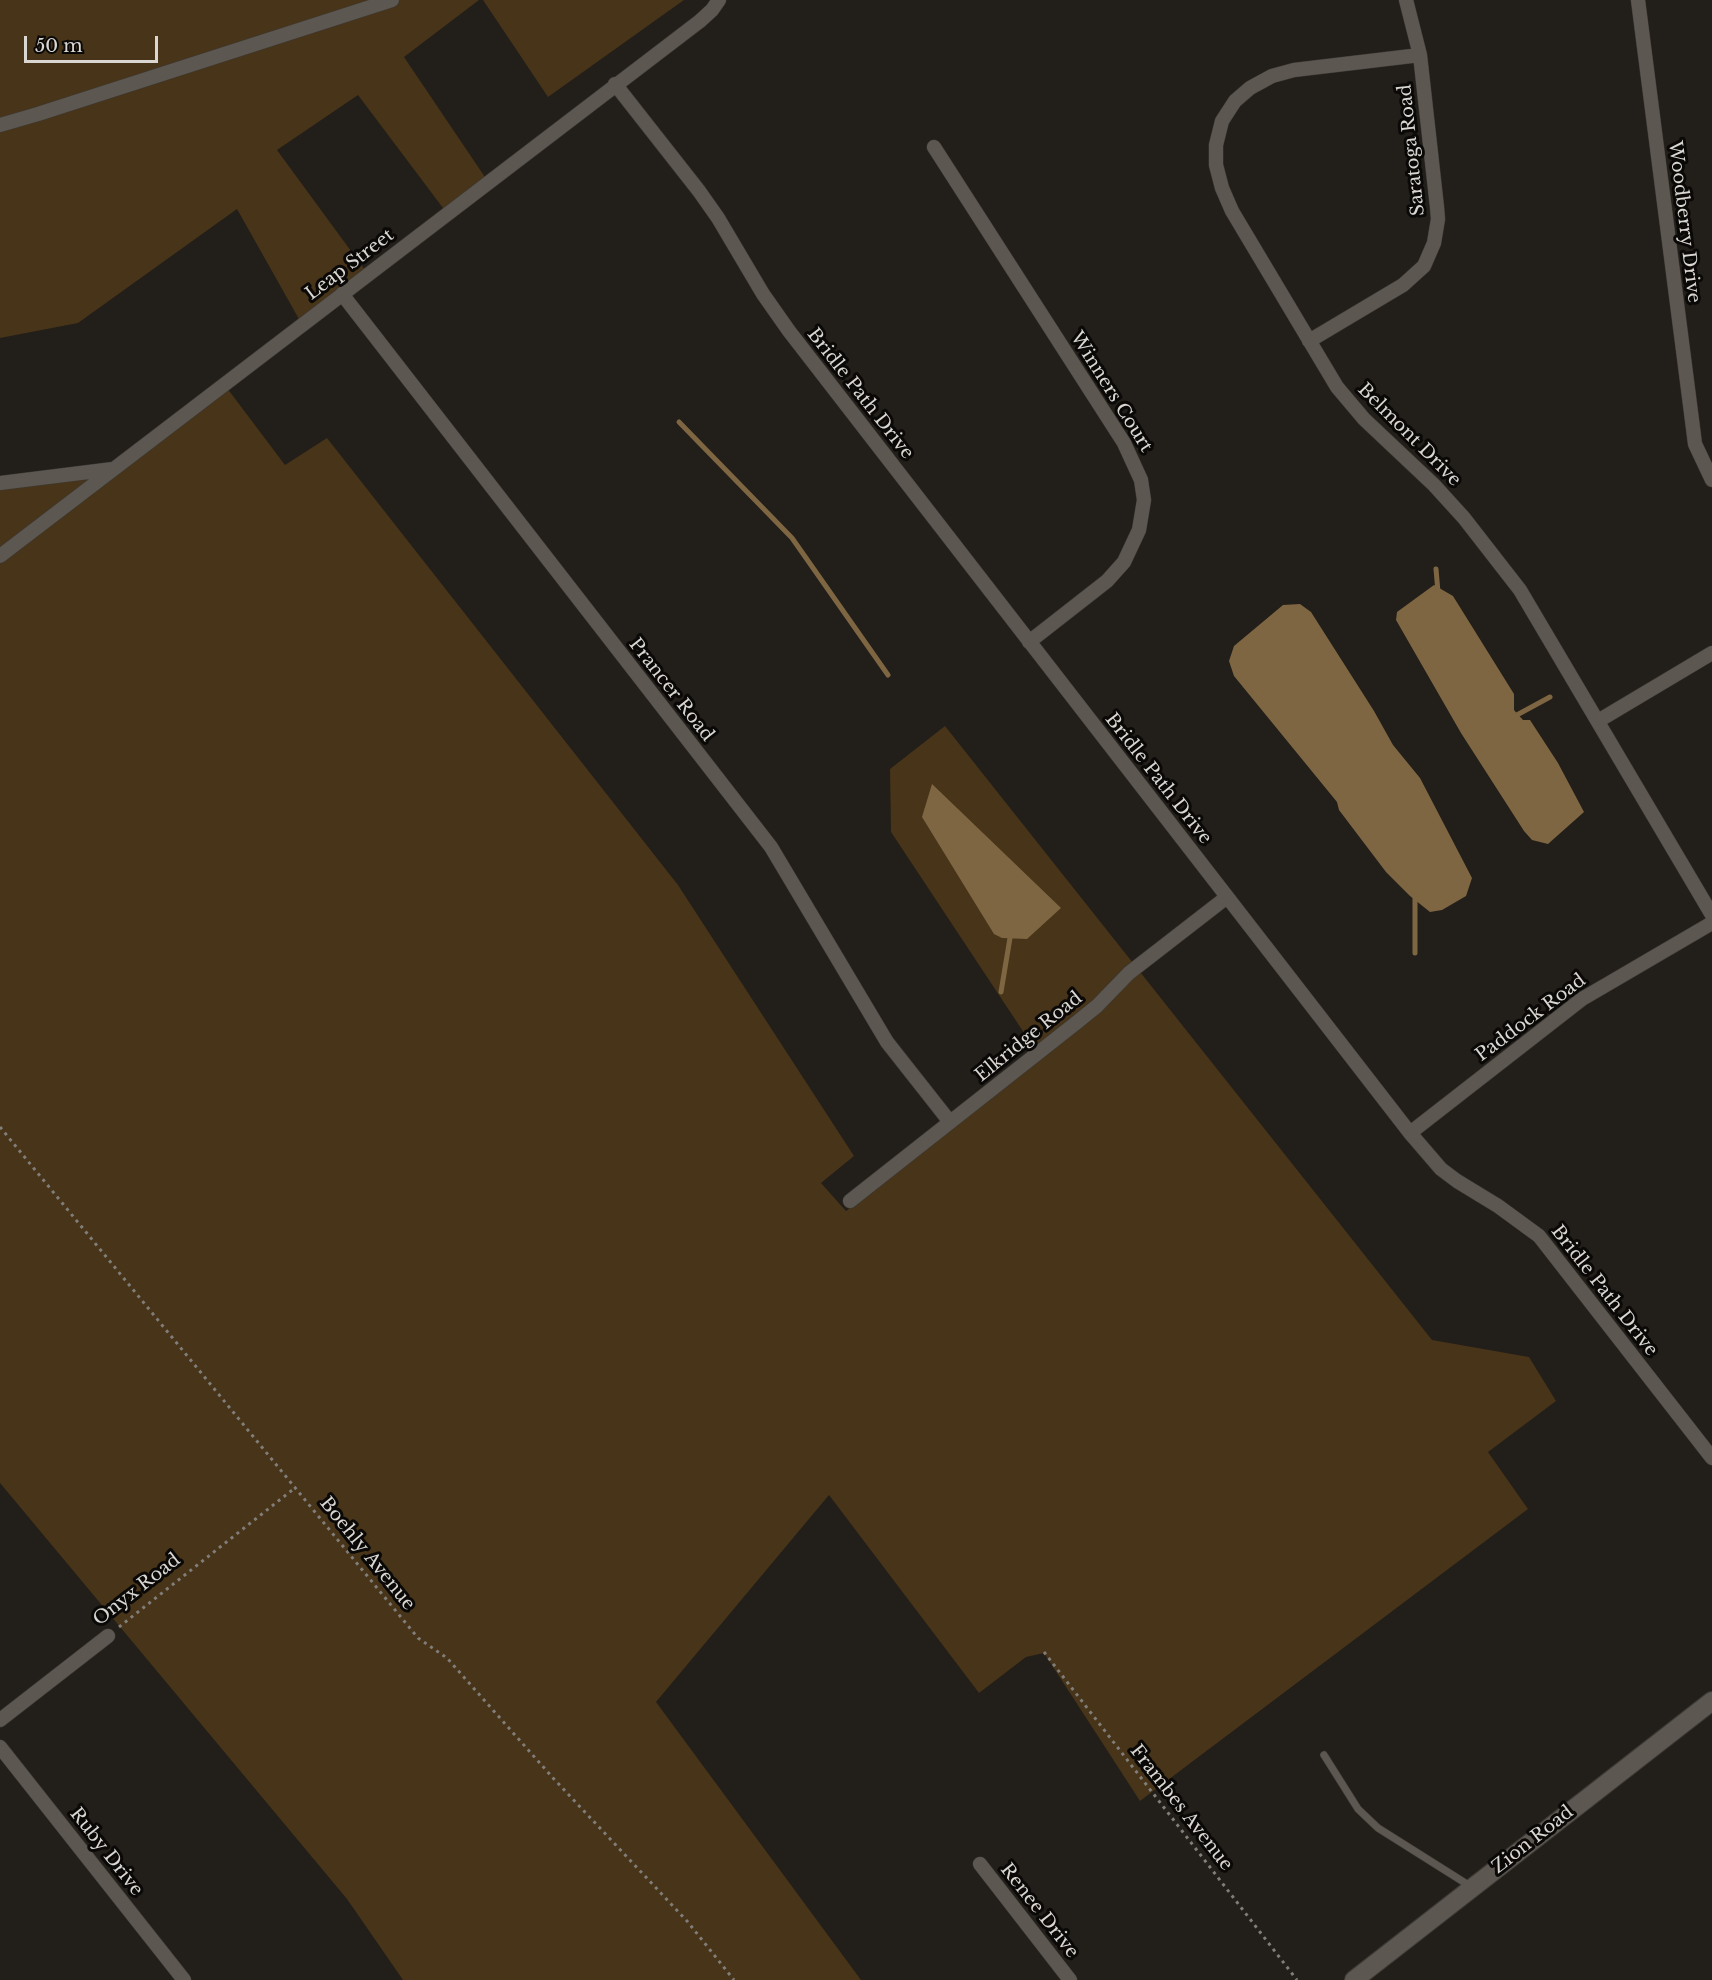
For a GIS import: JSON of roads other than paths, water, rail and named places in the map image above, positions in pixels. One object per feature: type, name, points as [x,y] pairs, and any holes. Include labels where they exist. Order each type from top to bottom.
[{"type":"street","points":[[0,125],[392,0]]},
{"type":"street","name":"Leap Street","points":[[0,556],[700,21],[719,0]]},
{"type":"street","name":"Saratoga Road","points":[[1309,341],[1403,285],[1424,266],[1434,243],[1438,219],[1420,55],[1406,0]]},
{"type":"street","name":"Woodberry Drive","points":[[1638,0],[1692,428],[1695,444],[1712,480]]},
{"type":"street","name":"Belmont Drive","points":[[1420,55],[1294,70],[1272,76],[1250,88],[1235,100],[1222,121],[1216,145],[1216,165],[1222,188],[1232,211],[1337,387],[1364,420],[1434,485],[1491,551],[1529,605],[1712,915]]},
{"type":"street","name":"Bridle Path Drive","points":[[615,84],[718,218],[763,294],[789,331],[1410,1133],[1442,1169],[1457,1181],[1498,1206],[1539,1236],[1712,1458]]},
{"type":"street","name":"Winners Court","points":[[934,147],[1125,443],[1141,480],[1144,500],[1139,530],[1124,562],[1107,581],[1029,642]]},
{"type":"street","name":"Prancer Road","points":[[342,294],[771,847],[887,1042],[950,1122]]},
{"type":"street","points":[[0,483],[115,469]]},
{"type":"street","points":[[1598,722],[1712,654]]},
{"type":"street","name":"Elkridge Road","points":[[850,1201],[1076,1023],[1128,974],[1227,897]]},
{"type":"street","name":"Paddock Road","points":[[1410,1133],[1582,999],[1712,923]]},
{"type":"street","name":"Onyx Road","points":[[0,1720],[108,1636]]},
{"type":"street","name":"Zion Road","points":[[1354,1980],[1712,1701]]},
{"type":"street","name":"Ruby Drive","points":[[0,1747],[184,1980]]},
{"type":"street","name":"Renee Drive","points":[[980,1864],[1070,1980]]},
{"type":"lane","points":[[1324,1755],[1358,1809],[1378,1828],[1472,1887]]},
{"type":"waterway","points":[[679,422],[792,538],[888,675]]},
{"type":"waterway","points":[[1436,569],[1438,592]]},
{"type":"waterway","points":[[1515,716],[1550,697]]},
{"type":"waterway","points":[[1415,895],[1415,953]]},
{"type":"waterway","points":[[1001,992],[1010,938]]}]
